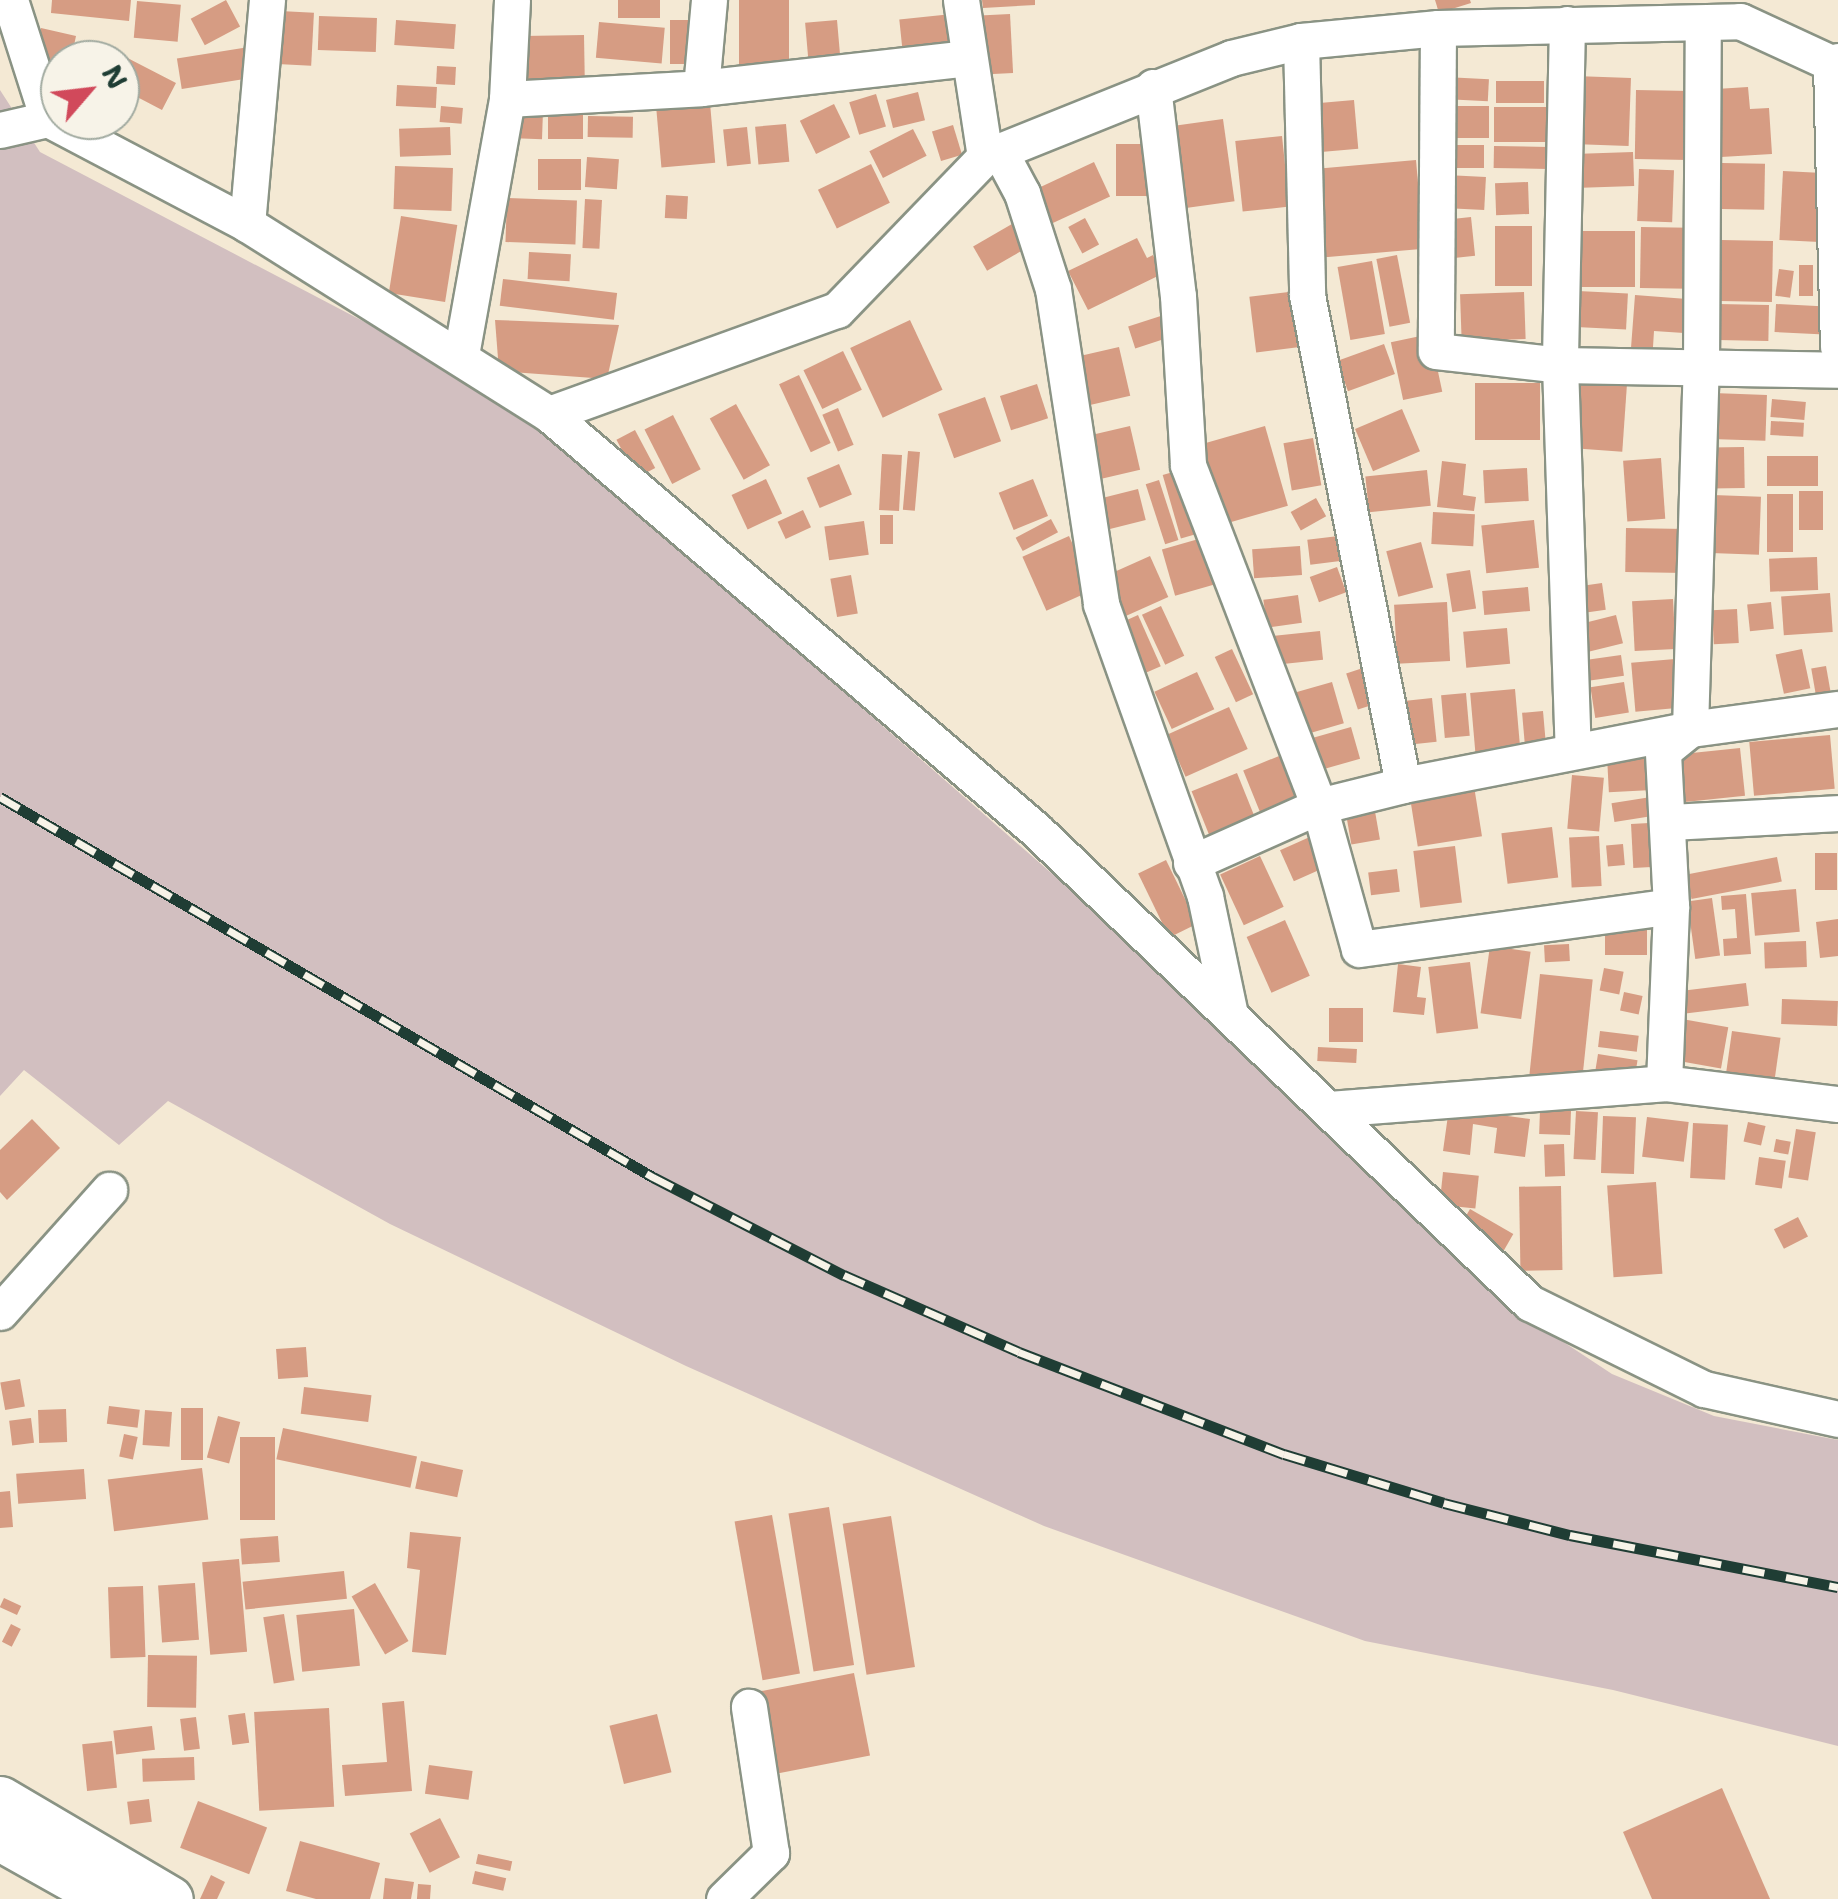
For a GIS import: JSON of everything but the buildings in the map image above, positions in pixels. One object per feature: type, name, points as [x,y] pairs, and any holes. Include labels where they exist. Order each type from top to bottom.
[{"type":"main road","points":[[0,1799],[170,1899]]},
{"type":"main road","points":[[0,1838],[105,1898]]},
{"type":"street","points":[[10,0],[40,94]]},
{"type":"street","points":[[247,224],[267,0]]},
{"type":"street","points":[[461,356],[507,99],[512,0]]},
{"type":"street","points":[[701,88],[708,0]]},
{"type":"street","points":[[961,0],[968,58],[992,154],[1022,193],[1053,289],[1101,604],[1152,738],[1191,864],[1205,896],[1230,1015]]},
{"type":"street","points":[[548,414],[837,310],[992,154],[1153,87],[1231,58],[1301,41],[1542,16],[1703,24],[1737,10],[1834,62],[1838,346]]},
{"type":"street","points":[[1542,16],[1560,365],[1573,751]]},
{"type":"street","points":[[1664,1083],[1671,906],[1662,752],[1690,729],[1701,367],[1703,24]]},
{"type":"street","points":[[1438,28],[1436,352],[1560,365],[1838,370]]},
{"type":"street","points":[[1301,41],[1307,296],[1403,785]]},
{"type":"street","points":[[507,99],[701,88],[968,58]]},
{"type":"street","points":[[1153,87],[1178,296],[1188,465],[1319,806],[1359,949],[1671,906]]},
{"type":"street","points":[[0,130],[40,121]]},
{"type":"street","points":[[88,140],[247,224],[548,414],[1036,830],[1530,1303],[1704,1389],[1838,1419]]},
{"type":"street","points":[[1191,864],[1319,806],[1403,785],[1690,729],[1838,708]]},
{"type":"street","points":[[1669,822],[1838,813]]},
{"type":"street","points":[[1330,1109],[1664,1083],[1838,1104]]},
{"type":"street","points":[[0,1312],[109,1190]]},
{"type":"street","points":[[724,1899],[771,1853],[748,1707]]},
{"type":"shaded area","points":[[0,90],[40,152],[502,394],[1088,905],[1521,1314],[1612,1374],[1714,1416],[1838,1440],[1838,1746],[1613,1690],[1365,1641],[1044,1526],[686,1366],[390,1224],[168,1101],[119,1145],[24,1070],[0,1096]]},
{"type":"railway","points":[[0,797],[653,1177],[844,1275],[1019,1352],[1284,1454],[1444,1503],[1570,1535],[1838,1587]]}]
